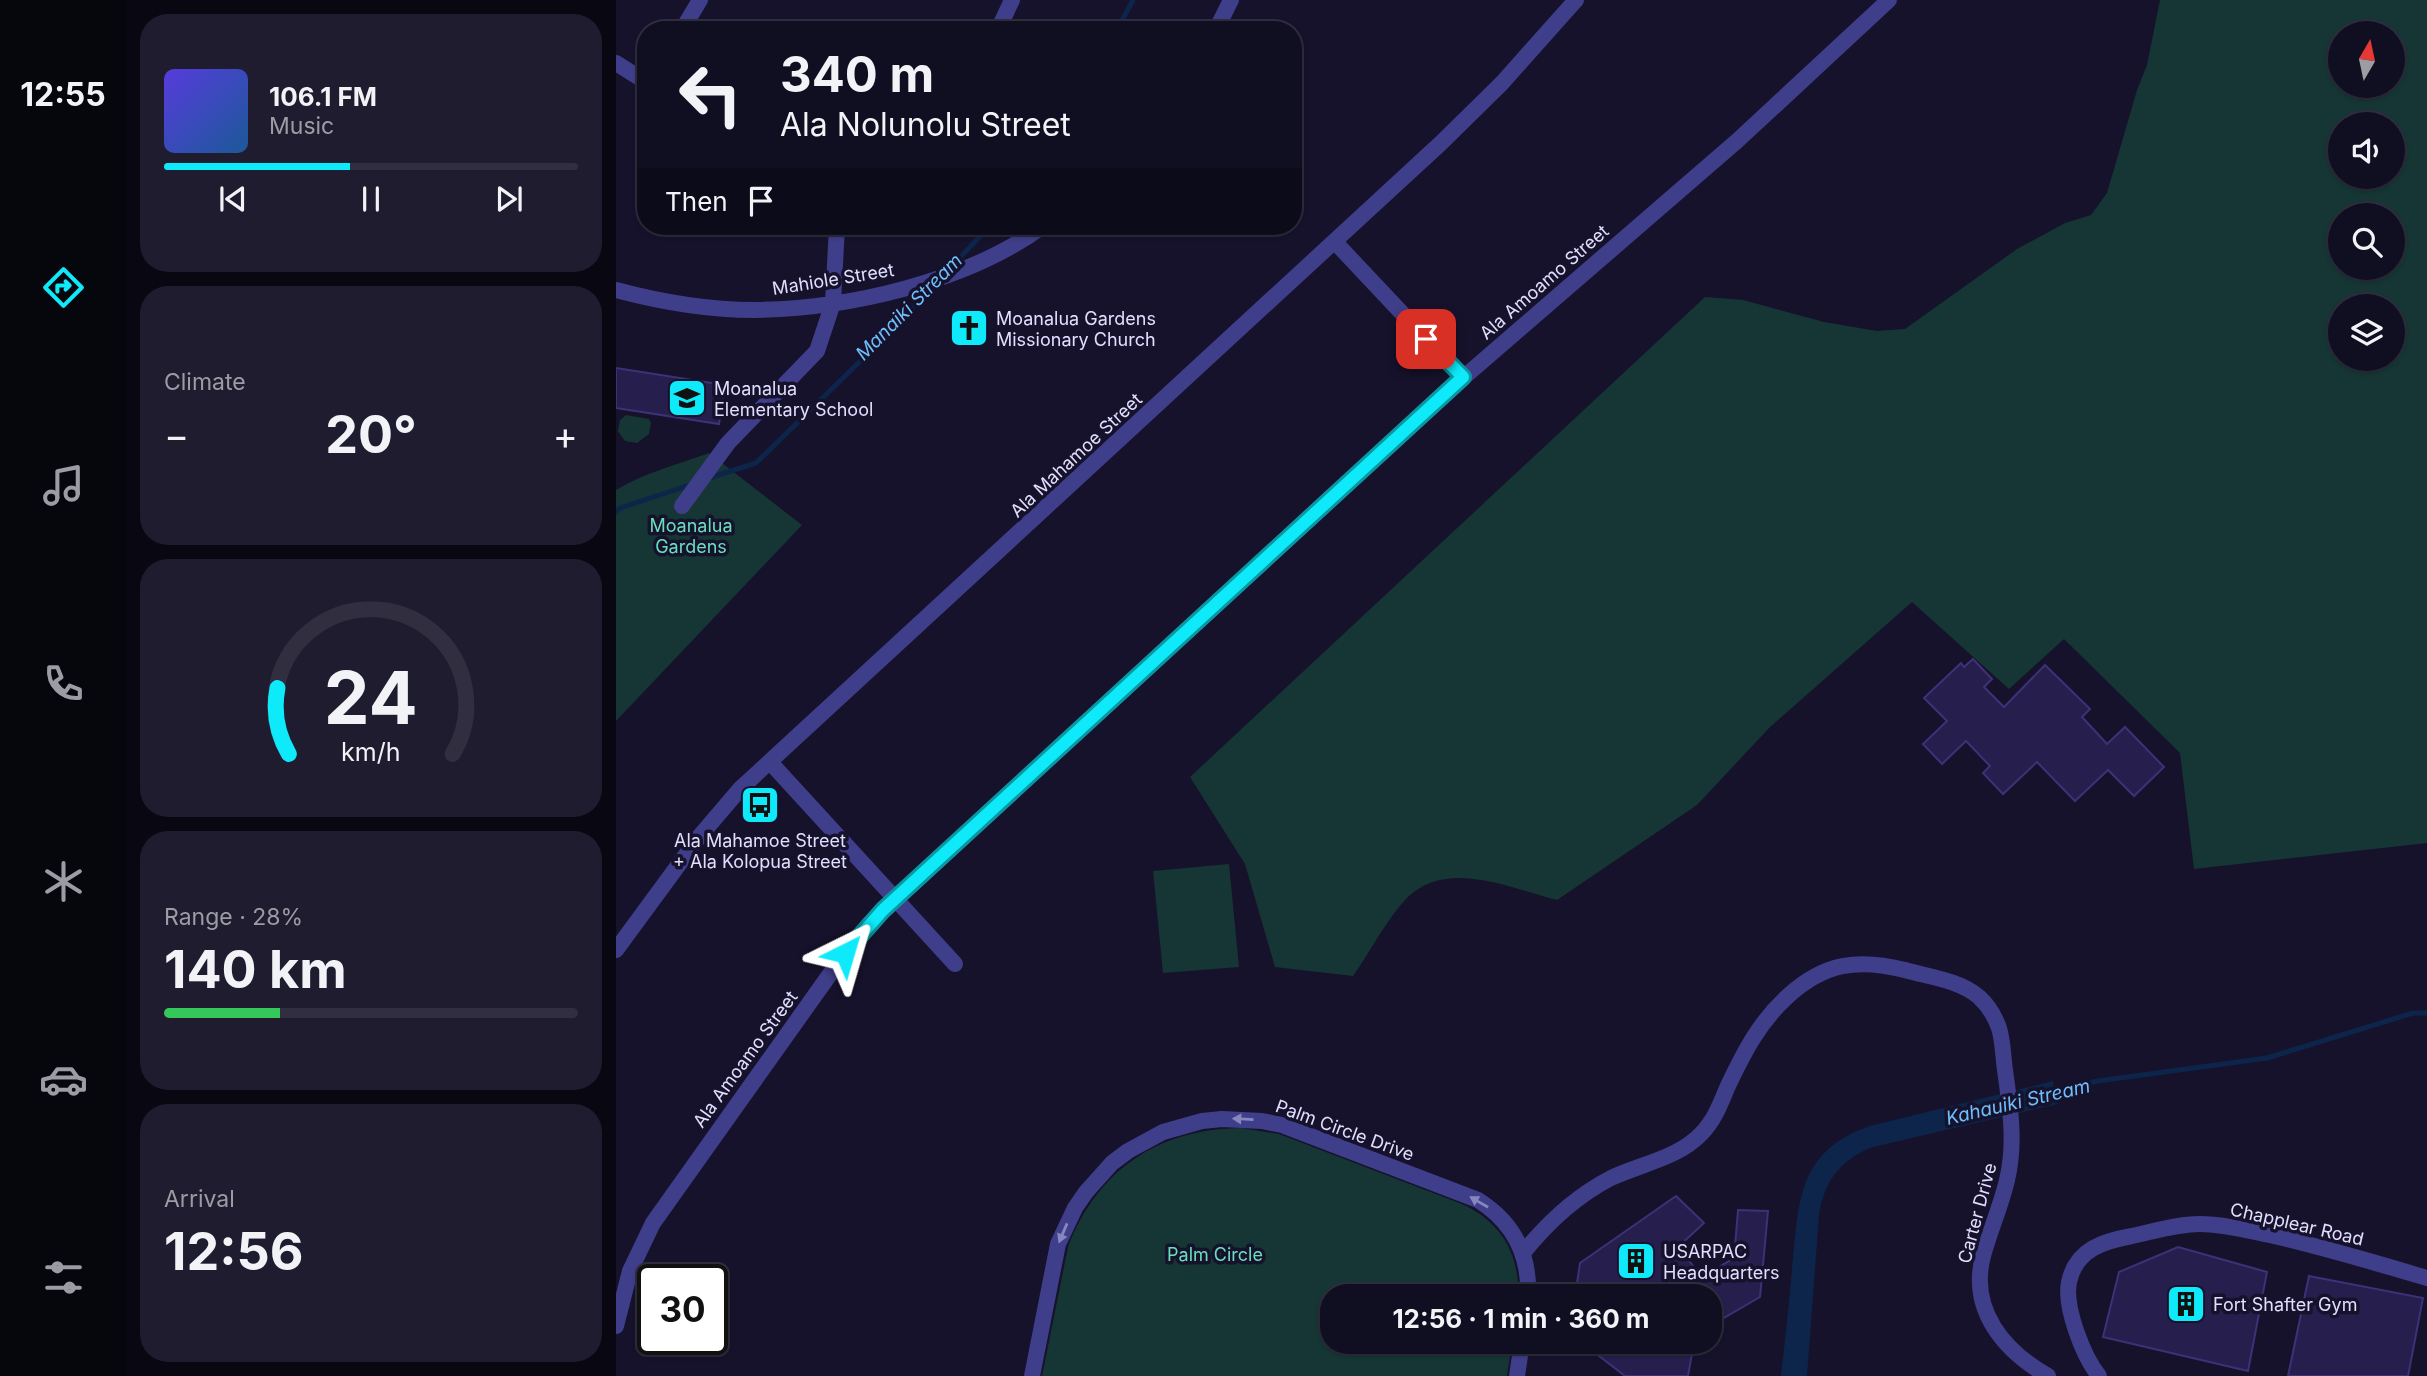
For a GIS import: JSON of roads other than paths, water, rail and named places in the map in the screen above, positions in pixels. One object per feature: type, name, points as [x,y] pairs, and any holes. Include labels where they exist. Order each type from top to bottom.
[{"type":"street","points":[[687,21],[700,0]]},
{"type":"street","points":[[1002,21],[1012,0]]},
{"type":"street","points":[[1220,21],[1231,0]]},
{"type":"street","name":"Ala Mahamoe Street","points":[[616,950],[721,810],[769,762],[1335,242],[1502,83],[1576,0]]},
{"type":"street","name":"Ala Amoamo Street","points":[[616,1326],[630,1271],[653,1223],[845,953],[868,925],[1463,377],[1737,141],[1889,0]]},
{"type":"street","points":[[616,63],[637,76]]},
{"type":"street","points":[[682,506],[718,456],[817,351],[833,303],[837,235]]},
{"type":"street","name":"Mahiole Street","points":[[616,290],[648,298],[717,308],[754,310],[833,303],[938,279],[1001,252],[1028,235]]},
{"type":"street","points":[[1335,242],[1463,377]]},
{"type":"street","points":[[769,762],[956,964]]},
{"type":"street","name":"Carter Drive","points":[[1523,1252],[1555,1218],[1591,1190],[1686,1146],[1702,1133],[1714,1118],[1747,1046],[1766,1019],[1802,984],[1835,967],[1854,964],[1893,967],[1958,984],[1969,990],[1988,1007],[1999,1030],[2011,1117],[2010,1169],[1983,1259],[1980,1287],[1986,1314],[1999,1337],[2017,1356],[2048,1376]]},
{"type":"street","name":"Palm Circle Drive","points":[[1032,1376],[1058,1244],[1075,1208],[1098,1177],[1128,1151],[1163,1132],[1202,1121],[1242,1118],[1282,1125],[1478,1200],[1508,1226],[1523,1252],[1529,1284]]},
{"type":"street","name":"Chapplear Road","points":[[2099,1376],[2091,1366],[2082,1345],[2070,1310],[2068,1289],[2074,1268],[2080,1259],[2087,1251],[2106,1241],[2187,1225],[2218,1225],[2332,1249],[2427,1278]]},
{"type":"street","points":[[1517,1376],[1520,1354]]},
{"type":"water","points":[[2053,1081],[2058,1104],[1873,1147],[1843,1165],[1830,1182],[1821,1203],[1807,1376],[1781,1376],[1800,1202],[1815,1165],[1828,1150],[1846,1137],[1870,1126]]},
{"type":"waterway","name":"Manaiki Stream","points":[[1122,21],[1133,0]]},
{"type":"waterway","name":"Manaiki Stream","points":[[949,269],[981,235]]},
{"type":"waterway","name":"Manaiki Stream","points":[[706,479],[756,463],[888,334],[935,284]]},
{"type":"waterway","name":"Manaiki Stream","points":[[616,512],[620,508],[693,484]]},
{"type":"waterway","name":"Kahauiki Stream","points":[[2051,1091],[2098,1081],[2267,1058],[2413,1013],[2427,1013]]},
{"type":"place","name":"Moanalua Gardens Missionary Church","points":[[969,328]]},
{"type":"place","name":"Moanalua Elementary School","points":[[687,398]]},
{"type":"place","name":"Ala Mahamoe Street + Ala Kolopua Street","points":[[760,805]]},
{"type":"place","name":"USARPAC Headquarters","points":[[1636,1261]]},
{"type":"place","name":"Fort Shafter Gym","points":[[2186,1304]]},
{"type":"park label","name":"Moanalua Gardens","points":[[691,535]]},
{"type":"park label","name":"Palm Circle","points":[[1215,1254]]}]
